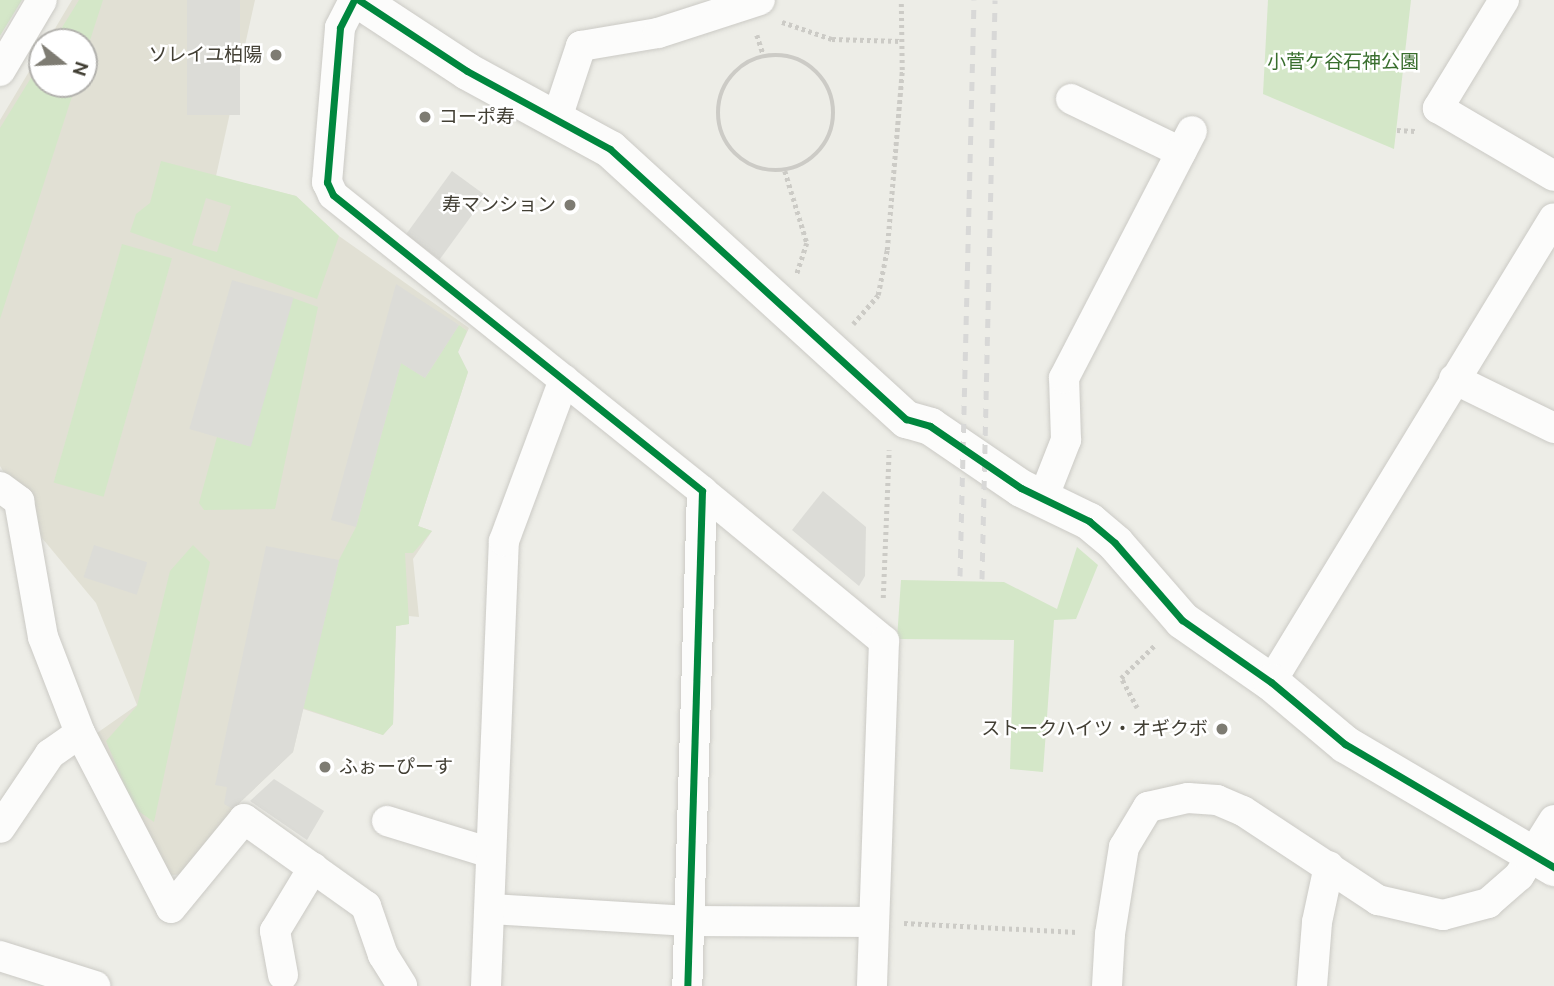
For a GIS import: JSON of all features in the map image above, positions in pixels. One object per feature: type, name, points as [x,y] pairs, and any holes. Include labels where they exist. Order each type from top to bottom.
[{"type":"street","points":[[0,71],[42,0]]},
{"type":"street","points":[[354,0],[340,28],[327,182],[333,195],[884,641],[872,986]]},
{"type":"street","points":[[359,0],[467,71],[610,149],[906,419],[930,426],[1042,501],[1088,522],[1115,542],[1182,620],[1271,682],[1345,744],[1544,861]]},
{"type":"street","points":[[1504,0],[1438,108],[1554,176]]},
{"type":"street","points":[[557,118],[581,46],[762,14]]},
{"type":"street","points":[[1042,501],[1066,440],[1064,378],[1187,142],[1071,99]]},
{"type":"street","points":[[1271,682],[1554,218]]},
{"type":"street","points":[[1454,379],[1554,428]]},
{"type":"street","points":[[486,986],[491,909],[488,852],[504,541],[564,380]]},
{"type":"street","points":[[687,986],[702,491]]},
{"type":"street","points":[[0,532],[9,494]]},
{"type":"street","points":[[9,494],[43,637],[80,733],[171,908],[244,819],[366,906],[383,955],[402,986]]},
{"type":"street","points":[[0,828],[50,754],[80,733]]},
{"type":"street","points":[[1107,986],[1110,933],[1124,848],[1148,807],[1188,798],[1217,800],[1329,866],[1378,900],[1443,915],[1488,903],[1519,876],[1544,861],[1554,820]]},
{"type":"street","points":[[387,821],[488,852]]},
{"type":"street","points":[[1312,986],[1317,922],[1329,866]]},
{"type":"street","points":[[283,975],[275,931],[313,868]]},
{"type":"street","points":[[491,909],[690,921],[873,922]]},
{"type":"street","points":[[0,956],[95,986]]},
{"type":"path","points":[[846,333],[878,295],[887,250],[901,41],[901,0]]},
{"type":"path","points":[[764,57],[762,14],[831,39],[901,41]]},
{"type":"path","points":[[764,57],[800,60],[816,70],[833,102],[834,121],[818,154],[785,171],[747,163],[722,133],[721,94],[730,77],[764,57]]},
{"type":"path","points":[[785,171],[807,243],[793,287]]},
{"type":"path","points":[[883,557],[892,407]]},
{"type":"path","points":[[1137,708],[1121,678],[1182,620]]},
{"type":"path","points":[[873,922],[1110,933]]},
{"type":"shaded area","points":[[72,0],[255,0],[216,176],[296,196],[339,236],[469,328],[458,352],[468,372],[418,526],[432,531],[413,559],[419,617],[409,616],[409,624],[396,626],[393,724],[383,735],[303,709],[293,752],[233,809],[183,874],[165,876],[97,733],[137,705],[96,603],[42,538],[0,466],[0,120],[28,73],[28,98],[98,98],[98,28],[55,28]]},
{"type":"shaded area","points":[[187,0],[240,0],[240,115],[187,115]]},
{"type":"shaded area","points":[[452,171],[486,196],[440,260],[406,235]]},
{"type":"shaded area","points":[[232,280],[294,298],[251,447],[189,429]]},
{"type":"shaded area","points":[[396,284],[459,325],[425,378],[401,363],[356,527],[331,520]]},
{"type":"shaded area","points":[[823,491],[866,527],[865,576],[859,586],[792,530]]},
{"type":"shaded area","points":[[94,545],[147,562],[137,595],[83,577]]},
{"type":"shaded area","points":[[266,546],[339,560],[293,752],[233,809],[224,804],[227,787],[215,785]]},
{"type":"shaded area","points":[[274,779],[324,811],[307,840],[250,801]]},
{"type":"green space","points":[[0,0],[22,0],[0,36]]},
{"type":"green space","points":[[79,0],[103,0],[94,28],[62,28]]},
{"type":"green space","name":"小菅ケ谷石神公園","points":[[1268,0],[1411,0],[1394,149],[1263,94]]},
{"type":"green space","points":[[28,83],[28,98],[71,98],[0,319],[0,128]]},
{"type":"green space","points":[[161,161],[296,196],[339,236],[317,299],[130,232],[136,214],[150,203]],"holes":[[[206,198],[231,206],[217,252],[192,245]]]},
{"type":"green space","points":[[122,244],[172,258],[104,497],[54,482]]},
{"type":"green space","points":[[293,298],[318,307],[275,509],[204,510],[199,503],[217,437],[249,446]]},
{"type":"green space","points":[[459,325],[467,331],[458,352],[468,372],[418,526],[432,531],[413,553],[405,553],[409,624],[396,626],[393,724],[383,735],[303,708],[339,560],[356,527],[401,363],[425,378]]},
{"type":"green space","points":[[193,545],[210,562],[154,822],[134,808],[106,741],[137,706],[170,571]]},
{"type":"green space","points":[[1077,547],[1098,565],[1076,619],[1054,620],[1043,772],[1010,769],[1014,640],[897,639],[901,580],[1004,582],[1057,609]]},
{"type":"railway","points":[[960,576],[974,0]]},
{"type":"railway","points":[[982,579],[995,0]]},
{"type":"cycle path","points":[[354,0],[340,28],[327,182],[333,195],[702,491],[687,986]]},
{"type":"cycle path","points":[[359,0],[467,71],[610,149],[906,419],[930,426],[1021,488],[1089,521],[1115,543],[1182,620],[1271,682],[1345,744],[1554,867]]},
{"type":"place","name":"ソレイユ柏陽","points":[[276,55]]},
{"type":"place","name":"コーポ寿","points":[[425,117]]},
{"type":"place","name":"寿マンション","points":[[570,205]]},
{"type":"place","name":"ストークハイツ・オギクボ","points":[[1222,729]]},
{"type":"place","name":"ふぉーぴーす","points":[[325,767]]}]
